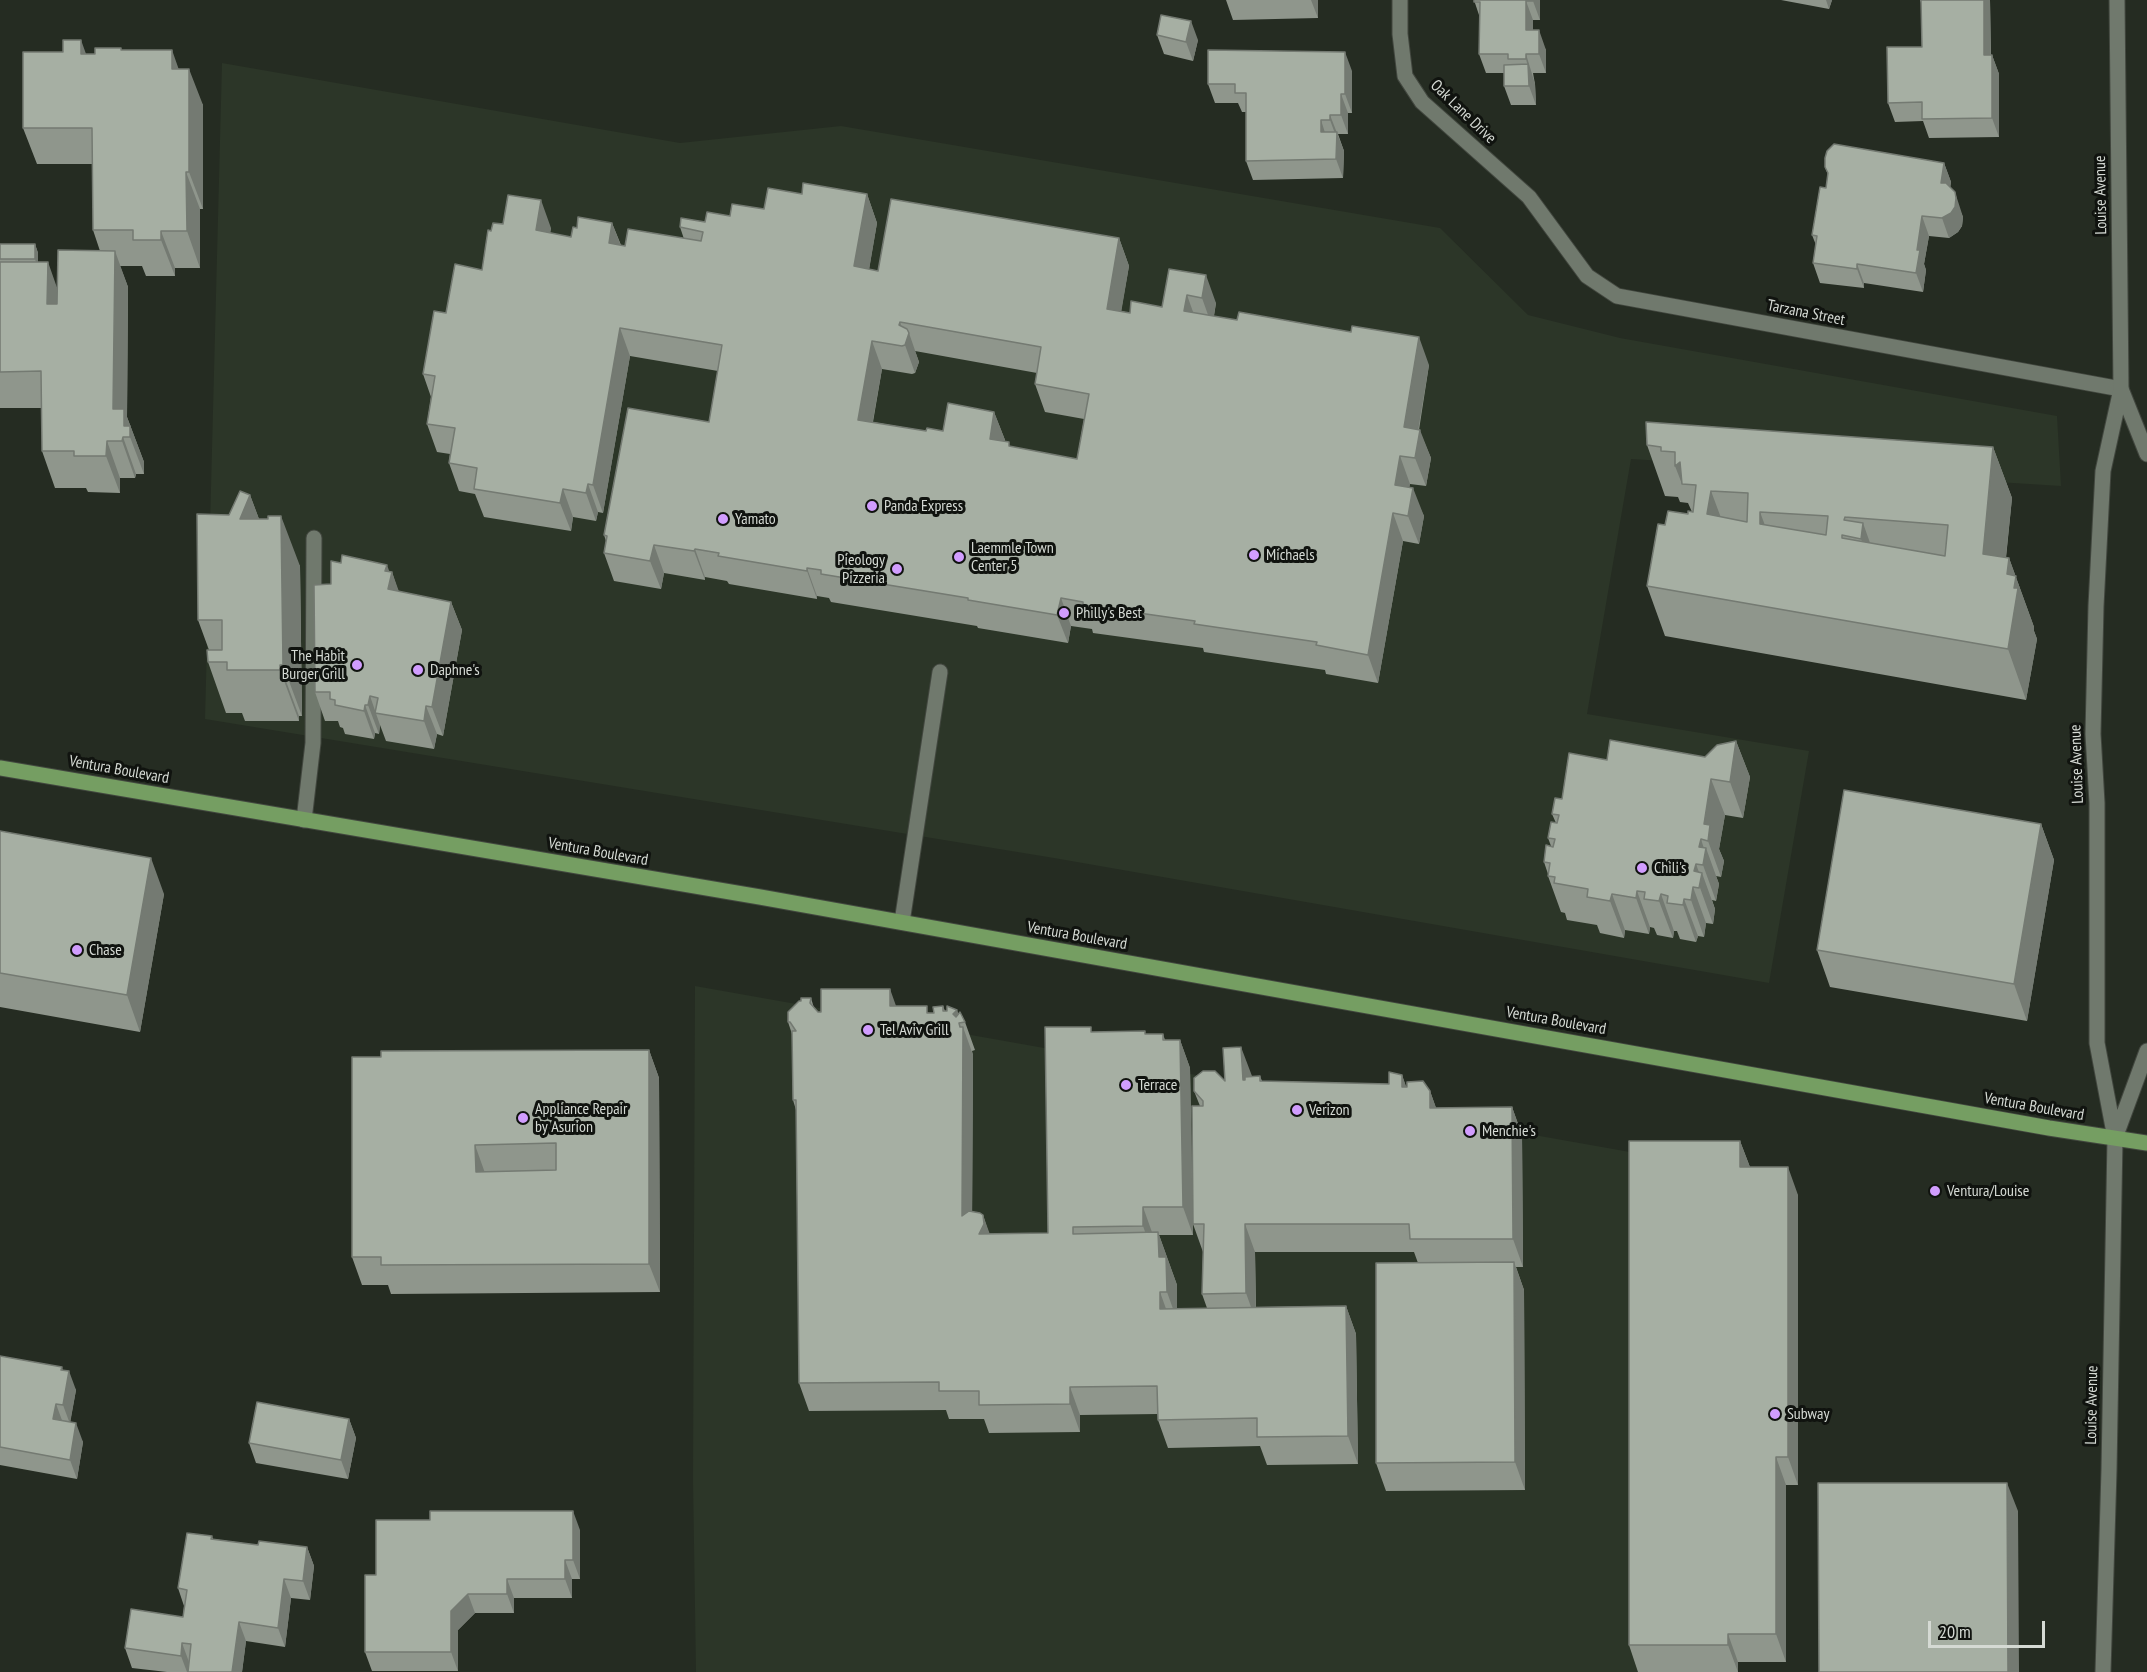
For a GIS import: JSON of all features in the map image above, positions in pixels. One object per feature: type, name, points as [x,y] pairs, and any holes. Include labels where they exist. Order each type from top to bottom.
[{"type":"main road","name":"Ventura Boulevard","points":[[0,768],[902,922],[2049,1128],[2147,1143]]},
{"type":"street","name":"Oak Lane Drive","points":[[1400,0],[1400,34],[1405,76],[1422,102],[1529,197]]},
{"type":"street","name":"Louise Avenue","points":[[2103,1672],[2115,1138],[2097,1043],[2097,803],[2093,734],[2096,606],[2103,471],[2121,389],[2117,0]]},
{"type":"street","name":"Tarzana Street","points":[[1529,197],[1587,276],[1617,296],[2121,389]]},
{"type":"street","name":"Louise Avenue","points":[[2121,389],[2147,454]]},
{"type":"street","points":[[304,820],[313,743],[314,538]]},
{"type":"street","points":[[902,922],[940,672]]},
{"type":"street","name":"Louise Avenue","points":[[2115,1138],[2147,1051]]},
{"type":"shaded area","points":[[222,63],[680,143],[841,126],[1440,228],[1528,315],[1620,338],[2057,416],[2061,486],[1631,459],[1587,714],[1809,751],[1769,983],[1054,858],[205,719]]},
{"type":"shaded area","points":[[695,986],[1630,1152],[1638,1672],[696,1672],[693,1480]]},
{"type":"building","points":[[1474,0],[1533,0],[1526,1],[1526,30],[1539,30],[1539,54],[1526,54],[1526,59],[1508,59],[1508,54],[1479,54],[1480,2],[1474,2]]},
{"type":"building","points":[[1921,0],[1984,0],[1984,55],[1992,55],[1992,118],[1922,119],[1922,102],[1888,103],[1887,47],[1922,47]]},
{"type":"building","points":[[1161,15],[1191,21],[1186,42],[1157,35]]},
{"type":"building","points":[[63,40],[81,40],[81,54],[95,54],[95,48],[172,50],[172,69],[189,69],[187,231],[161,231],[161,240],[133,240],[133,230],[93,230],[92,128],[23,128],[23,52],[63,52]]},
{"type":"building","points":[[1208,50],[1345,52],[1345,94],[1341,94],[1341,115],[1330,115],[1330,120],[1321,120],[1321,132],[1337,132],[1336,159],[1246,161],[1246,93],[1235,93],[1235,84],[1208,84]]},
{"type":"building","points":[[1528,64],[1529,86],[1504,86],[1504,65]]},
{"type":"building","points":[[1834,144],[1944,163],[1941,183],[1946,183],[1955,192],[1955,207],[1951,213],[1942,218],[1922,216],[1916,273],[1857,264],[1857,269],[1813,263],[1817,236],[1812,235],[1820,187],[1826,188],[1828,173],[1825,158],[1827,151]]},
{"type":"building","points":[[803,183],[867,194],[854,266],[878,271],[891,199],[1119,238],[1107,309],[1130,313],[1131,301],[1162,307],[1169,269],[1206,275],[1202,298],[1187,295],[1184,311],[1237,320],[1239,312],[1351,332],[1352,326],[1419,337],[1404,427],[1420,430],[1415,458],[1400,456],[1395,485],[1413,488],[1408,516],[1393,513],[1368,655],[1316,645],[1317,642],[1083,605],[1083,602],[1061,598],[1057,615],[821,574],[821,570],[807,568],[807,571],[718,556],[719,553],[695,549],[694,551],[654,545],[650,561],[604,553],[607,536],[604,535],[628,408],[709,422],[722,345],[620,328],[593,485],[588,484],[586,493],[563,489],[560,503],[474,489],[477,468],[449,463],[455,428],[427,424],[435,376],[423,374],[434,311],[446,313],[455,264],[482,270],[488,230],[491,231],[493,223],[503,224],[508,195],[541,200],[536,230],[571,237],[573,227],[577,228],[578,217],[612,223],[609,243],[625,246],[628,229],[701,241],[703,232],[680,227],[681,218],[705,222],[707,212],[730,216],[732,204],[764,209],[768,188],[802,194]],"holes":[[[900,322],[1041,347],[1035,384],[1089,394],[1077,459],[1009,446],[1009,442],[990,439],[994,412],[948,403],[943,431],[927,428],[926,431],[858,420],[872,341],[905,345],[909,333],[907,329],[899,325]]]},
{"type":"building","points":[[0,244],[35,244],[35,259],[0,259]]},
{"type":"building","points":[[58,250],[115,251],[113,409],[124,409],[124,426],[130,426],[130,437],[123,437],[122,441],[107,441],[106,456],[74,456],[74,451],[42,451],[41,371],[0,372],[0,262],[48,262],[47,304],[57,304]]},
{"type":"building","points":[[1646,422],[1993,447],[1983,554],[2009,558],[2007,574],[2016,576],[2014,588],[2018,588],[2008,649],[1647,586],[1658,524],[1665,525],[1668,511],[1688,514],[1688,511],[1693,512],[1696,485],[1682,484],[1680,462],[1675,466],[1675,452],[1661,451],[1661,447],[1647,445]],"holes":[[[1711,491],[1748,493],[1747,522],[1707,514]],[[1760,512],[1828,516],[1826,535],[1760,524]],[[1845,517],[1948,525],[1945,556],[1842,538],[1842,535],[1861,539],[1863,523],[1844,520]]]},
{"type":"building","points":[[240,491],[250,495],[240,519],[268,519],[268,516],[281,516],[283,665],[280,665],[280,670],[227,670],[227,662],[208,662],[207,650],[222,650],[222,620],[198,620],[197,514],[229,515]]},
{"type":"building","points":[[342,555],[387,565],[385,571],[392,572],[388,589],[451,602],[432,707],[426,706],[424,721],[375,713],[378,698],[370,696],[364,711],[335,705],[335,700],[330,699],[330,692],[315,692],[314,585],[331,584],[331,561],[341,563]]},
{"type":"building","points":[[1610,740],[1705,757],[1717,745],[1736,741],[1730,782],[1711,779],[1704,824],[1710,825],[1708,841],[1701,839],[1699,847],[1706,848],[1703,865],[1696,864],[1694,871],[1702,873],[1699,888],[1693,887],[1691,900],[1684,899],[1683,905],[1667,903],[1668,896],[1661,894],[1659,901],[1644,899],[1645,892],[1637,891],[1636,898],[1612,894],[1610,901],[1587,897],[1588,889],[1554,883],[1555,877],[1548,876],[1550,863],[1544,862],[1546,845],[1553,847],[1555,839],[1548,838],[1551,822],[1557,823],[1559,815],[1552,814],[1555,798],[1562,799],[1569,753],[1607,760]]},
{"type":"building","points":[[1844,790],[2041,824],[2014,984],[1817,950]]},
{"type":"building","name":"Chase","points":[[0,831],[151,858],[127,995],[0,973]]},
{"type":"building","points":[[821,989],[890,989],[890,1006],[927,1006],[927,1013],[934,1013],[933,1007],[943,1006],[943,1011],[947,1011],[947,1006],[957,1010],[953,1014],[956,1017],[960,1012],[965,1022],[959,1023],[960,1027],[963,1027],[962,1216],[969,1211],[983,1215],[984,1224],[979,1234],[1048,1233],[1045,1027],[1091,1027],[1091,1032],[1145,1031],[1145,1034],[1163,1034],[1163,1040],[1180,1040],[1183,1207],[1143,1207],[1143,1226],[1073,1227],[1073,1234],[1158,1232],[1159,1257],[1166,1257],[1167,1292],[1160,1292],[1160,1309],[1346,1306],[1348,1436],[1257,1437],[1257,1418],[1158,1420],[1157,1386],[1070,1387],[1070,1404],[979,1405],[979,1391],[939,1391],[939,1382],[799,1383],[796,1100],[793,1100],[792,1031],[796,1031],[788,1022],[788,1012],[801,1001],[801,998],[811,998],[810,1003],[818,1012],[821,1012]]},
{"type":"building","points":[[1241,1047],[1243,1080],[1245,1077],[1260,1076],[1260,1081],[1389,1084],[1389,1072],[1402,1075],[1402,1087],[1407,1087],[1407,1082],[1423,1081],[1430,1091],[1430,1108],[1512,1107],[1513,1239],[1410,1239],[1409,1224],[1245,1224],[1246,1293],[1202,1294],[1204,1224],[1193,1224],[1192,1106],[1203,1106],[1203,1101],[1194,1091],[1194,1078],[1203,1071],[1215,1071],[1225,1081],[1223,1048]]},
{"type":"building","points":[[649,1050],[649,1264],[381,1265],[381,1257],[352,1257],[352,1057],[381,1057],[381,1051]],"holes":[[[556,1143],[556,1170],[476,1172],[475,1145]]]},
{"type":"building","points":[[1629,1141],[1740,1141],[1740,1167],[1788,1167],[1788,1457],[1776,1457],[1776,1634],[1728,1634],[1728,1645],[1629,1645]]},
{"type":"building","points":[[1514,1262],[1515,1462],[1376,1463],[1376,1263]]},
{"type":"building","points":[[0,1356],[62,1367],[61,1370],[69,1371],[63,1405],[56,1404],[53,1419],[76,1423],[70,1460],[0,1447]]},
{"type":"building","points":[[257,1402],[349,1419],[341,1460],[249,1443]]},
{"type":"building","points":[[1818,1483],[2007,1483],[2008,1672],[1819,1672]]},
{"type":"building","points":[[430,1511],[573,1511],[573,1560],[565,1560],[565,1579],[507,1579],[507,1594],[468,1594],[451,1611],[451,1652],[365,1652],[365,1575],[376,1575],[376,1520],[430,1520]]},
{"type":"building","points":[[187,1533],[212,1536],[211,1539],[258,1545],[259,1541],[307,1547],[303,1581],[284,1579],[278,1628],[239,1622],[232,1672],[188,1672],[191,1644],[182,1643],[181,1656],[125,1648],[131,1609],[183,1617],[187,1590],[178,1588]]},
{"type":"place","name":"Panda Express","points":[[872,506]]},
{"type":"place","name":"Yamato","points":[[723,519]]},
{"type":"place","name":"Michaels","points":[[1254,555]]},
{"type":"place","name":"Laemmle Town Center 5","points":[[959,557]]},
{"type":"place","name":"Pieology Pizzeria","points":[[897,569]]},
{"type":"place","name":"Philly's Best","points":[[1064,613]]},
{"type":"place","name":"The Habit Burger Grill","points":[[357,665]]},
{"type":"place","name":"Daphne's","points":[[418,670]]},
{"type":"place","name":"Chili's","points":[[1642,868]]},
{"type":"place","name":"Chase","points":[[77,950]]},
{"type":"place","name":"Tel Aviv Grill","points":[[868,1030]]},
{"type":"place","name":"Terrace","points":[[1126,1085]]},
{"type":"place","name":"Verizon","points":[[1297,1110]]},
{"type":"place","name":"Appliance Repair by Asurion","points":[[523,1118]]},
{"type":"place","name":"Menchie's","points":[[1470,1131]]},
{"type":"place","name":"Ventura/Louise","points":[[1935,1191]]},
{"type":"place","name":"Subway","points":[[1775,1414]]}]
